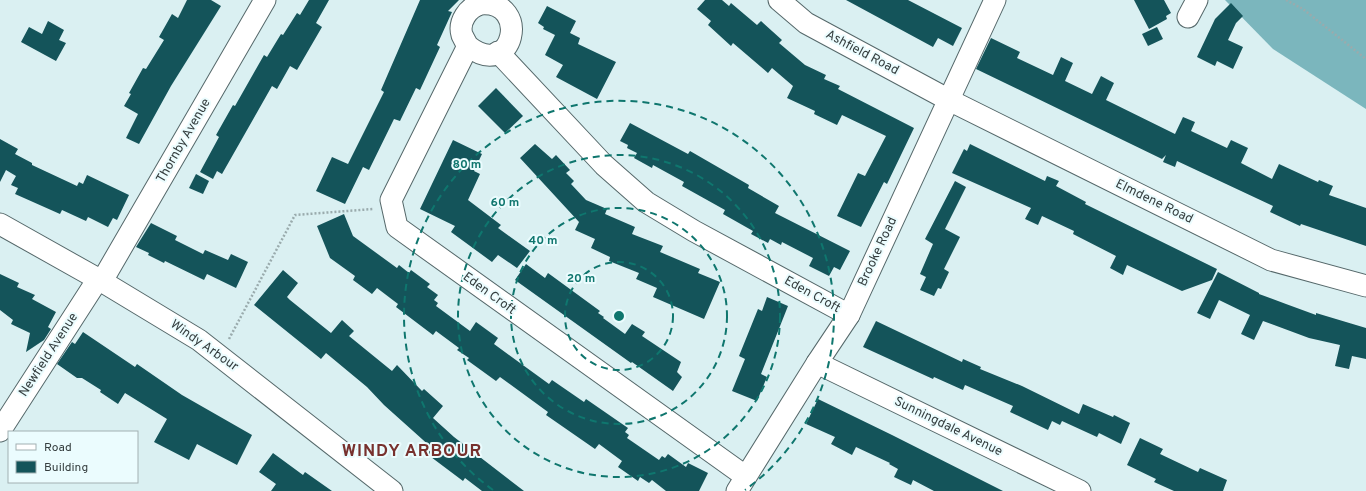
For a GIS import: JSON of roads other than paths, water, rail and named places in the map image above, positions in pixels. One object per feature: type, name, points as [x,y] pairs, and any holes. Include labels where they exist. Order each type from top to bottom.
[{"type":"street","name":"Thornby Avenue","points":[[100,280],[265,0]]},
{"type":"street","name":"Ashfield Road","points":[[779,0],[806,23],[949,100]]},
{"type":"street","name":"Brooke Road","points":[[741,484],[817,362],[849,315],[995,0]]},
{"type":"street","points":[[486,3],[496,4],[508,13],[512,21],[513,30],[510,40],[505,47],[498,52],[484,54],[475,52],[468,46],[462,35],[462,26],[467,13],[478,5],[486,3]]},
{"type":"street","name":"Eden Croft","points":[[468,46],[391,200],[396,227],[741,484]]},
{"type":"street","name":"Eden Croft","points":[[498,52],[604,165],[646,202],[694,231],[849,315]]},
{"type":"street","name":"Elmdene Road","points":[[949,100],[1271,260],[1366,286]]},
{"type":"street","name":"Windy Arbour","points":[[0,224],[100,280],[199,340],[392,491]]},
{"type":"street","name":"Newfield Avenue","points":[[0,431],[100,280]]},
{"type":"street","name":"Sunningdale Avenue","points":[[817,362],[1080,491]]},
{"type":"district","name":"WINDY ARBOUR","points":[[412,452]]}]
